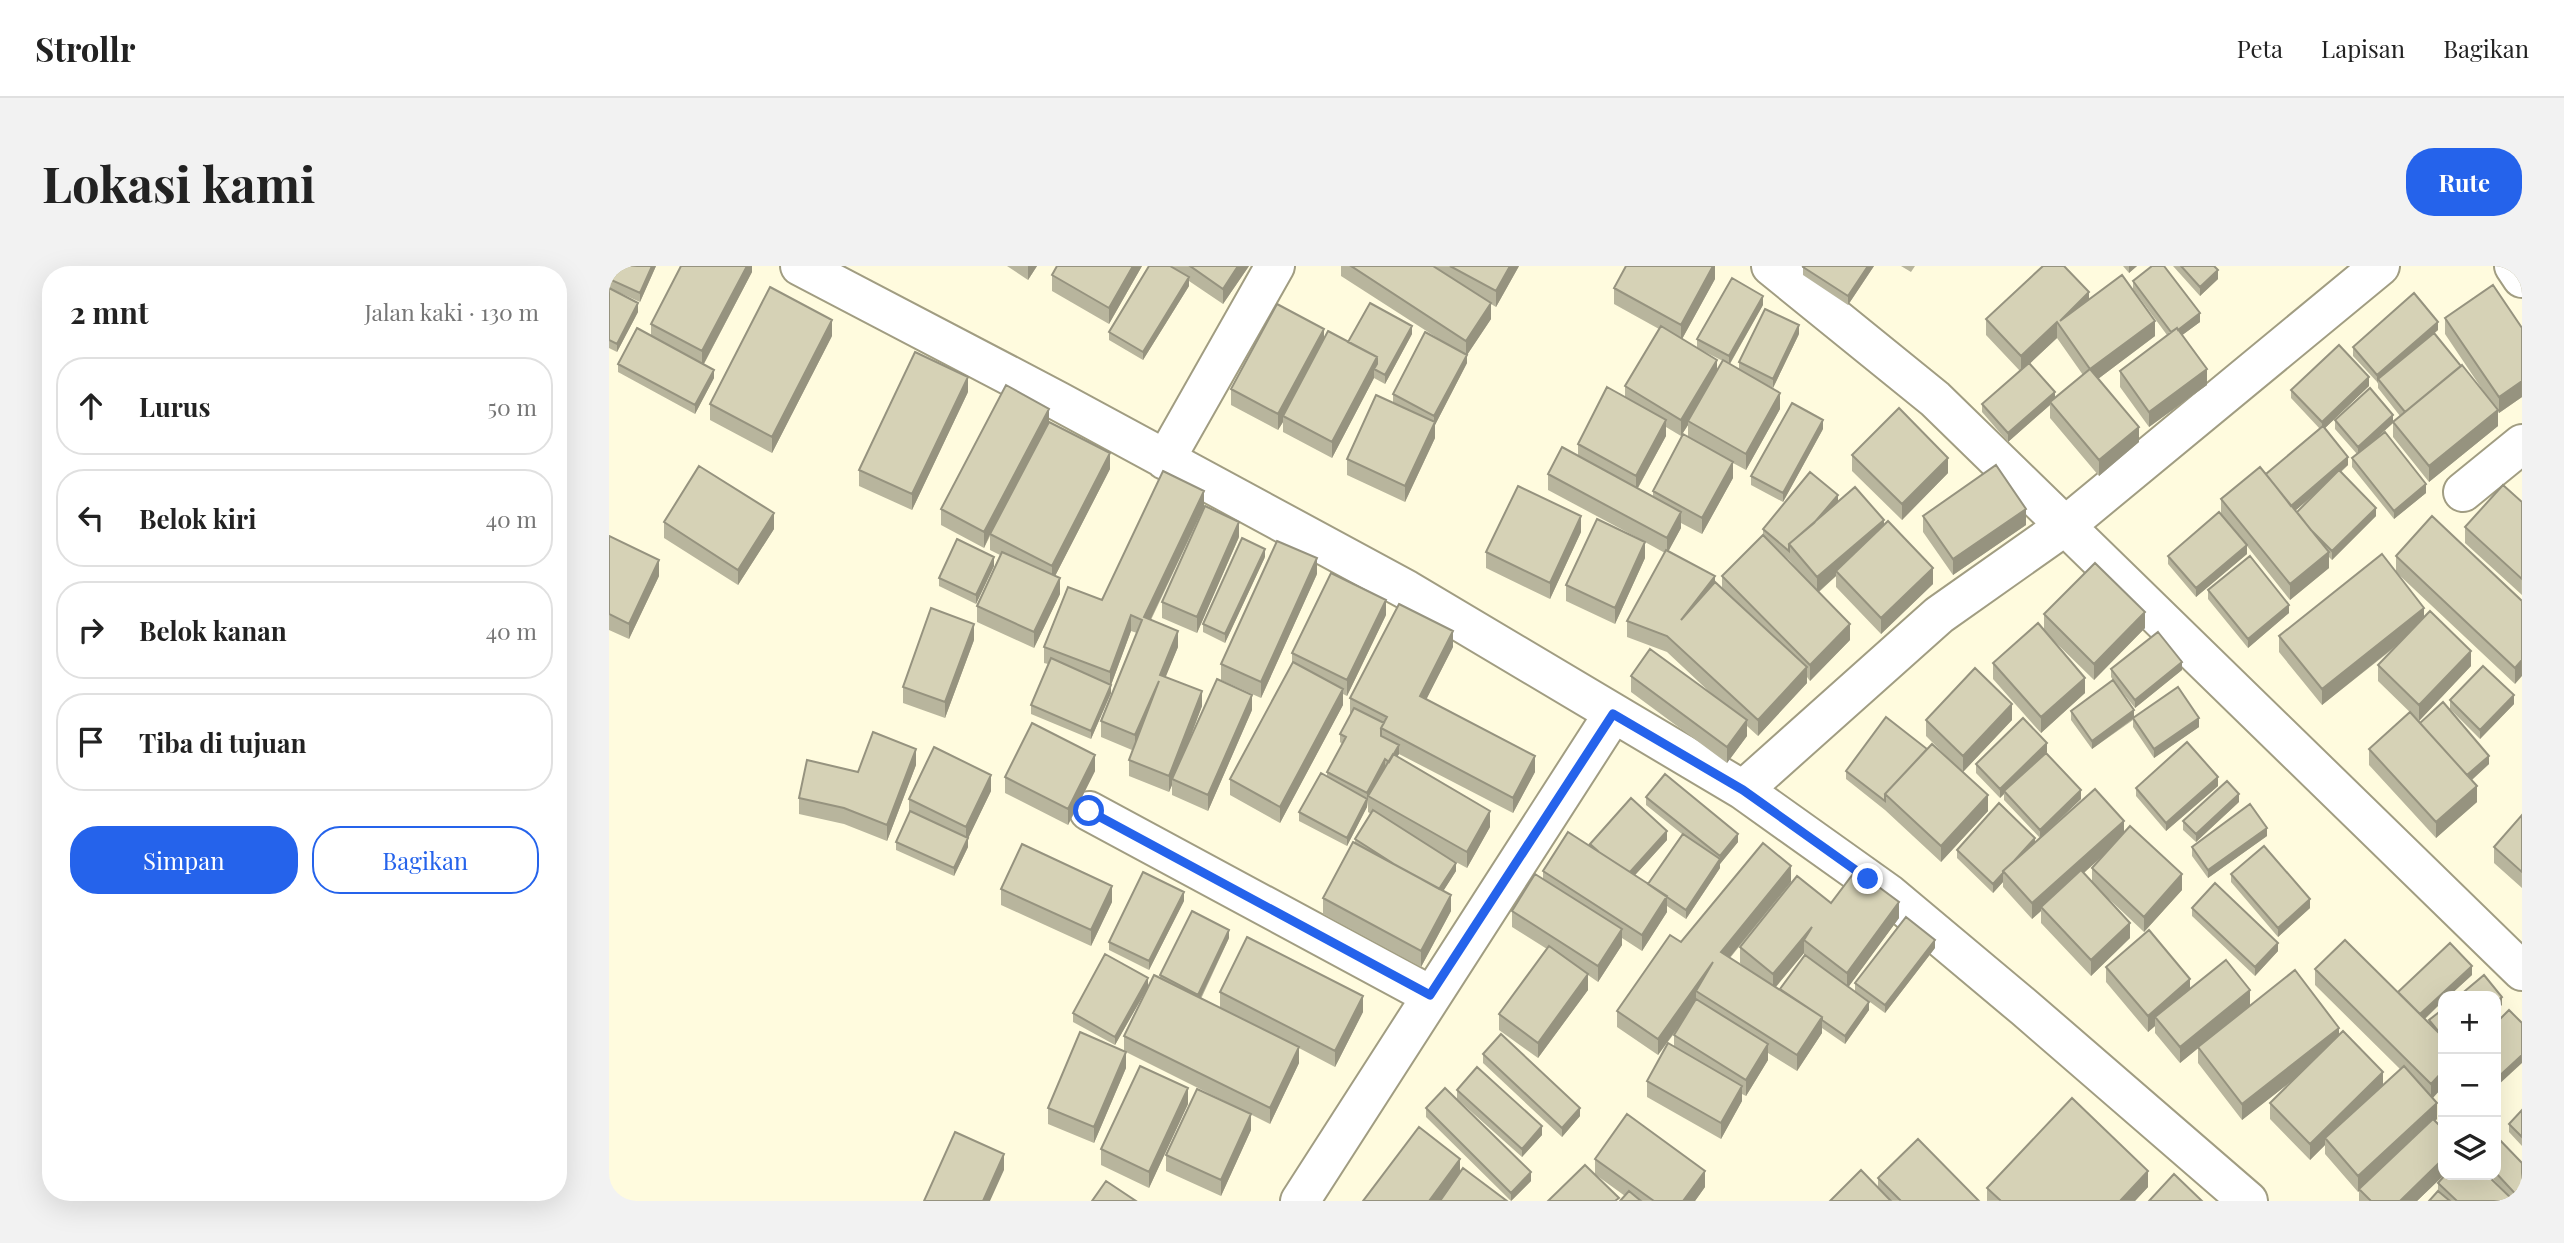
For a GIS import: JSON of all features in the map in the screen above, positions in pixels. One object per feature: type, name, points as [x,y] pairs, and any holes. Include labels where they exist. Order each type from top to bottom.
[{"type":"street","points":[[800,266],[1058,401],[1407,590],[1743,790],[1889,894],[2248,1201]]},
{"type":"street","points":[[1165,460],[1275,266]]},
{"type":"street","points":[[1772,266],[1935,400],[2522,971]]},
{"type":"street","points":[[1743,790],[1939,615],[2065,526],[2380,266]]},
{"type":"street","points":[[2514,266],[2522,278]]},
{"type":"street","points":[[2463,492],[2522,444]]},
{"type":"street","points":[[1300,1201],[1613,714]]},
{"type":"street","points":[[1089,811],[1430,995]]},
{"type":"building","points":[[609,266],[652,266],[640,293],[609,279]]},
{"type":"building","points":[[681,266],[747,266],[702,351],[651,324]]},
{"type":"building","points":[[1057,266],[1133,266],[1109,308],[1052,275]]},
{"type":"building","points":[[1149,266],[1170,266],[1189,277],[1143,352],[1109,332]]},
{"type":"building","points":[[1190,266],[1238,266],[1223,289]]},
{"type":"building","points":[[1351,266],[1433,266],[1491,303],[1466,341]]},
{"type":"building","points":[[1450,266],[1510,266],[1496,291]]},
{"type":"building","points":[[1626,266],[1713,266],[1681,325],[1614,288]]},
{"type":"building","points":[[1803,266],[1868,266],[1848,296]]},
{"type":"building","points":[[2043,266],[2064,266],[2089,292],[2060,321],[2122,275],[2155,321],[2090,369],[2057,322],[2021,356],[1986,319]]},
{"type":"building","points":[[2152,266],[2164,266],[2200,313],[2178,330],[2177,328],[2171,332],[2133,281]]},
{"type":"building","points":[[2181,266],[2214,266],[2218,270],[2200,287]]},
{"type":"building","points":[[1732,278],[1763,296],[1729,356],[1697,339]]},
{"type":"building","points":[[2493,285],[2522,328],[2522,381],[2499,397],[2445,318]]},
{"type":"building","points":[[770,287],[832,320],[772,437],[710,404]]},
{"type":"building","points":[[609,288],[638,303],[617,344],[609,340]]},
{"type":"building","points":[[2414,293],[2438,322],[2377,375],[2353,347]]},
{"type":"building","points":[[1370,303],[1412,326],[1385,375],[1374,369],[1377,357],[1348,342]]},
{"type":"building","points":[[1277,304],[1324,329],[1278,414],[1231,389]]},
{"type":"building","points":[[1765,309],[1799,325],[1773,379],[1739,362]]},
{"type":"building","points":[[1661,326],[1717,360],[1681,420],[1625,386]]},
{"type":"building","points":[[637,328],[714,370],[695,405],[618,364]]},
{"type":"building","points":[[2177,328],[2207,369],[2149,412],[2120,371]]},
{"type":"building","points":[[1328,331],[1377,357],[1332,442],[1283,416]]},
{"type":"building","points":[[1425,332],[1467,355],[1434,416],[1393,394]]},
{"type":"building","points":[[2434,333],[2461,366],[2405,412],[2378,379]]},
{"type":"building","points":[[2339,345],[2369,377],[2322,422],[2291,390]]},
{"type":"building","points":[[915,352],[968,377],[912,494],[859,470]]},
{"type":"building","points":[[1723,360],[1780,393],[1746,454],[1688,421]]},
{"type":"building","points":[[2029,363],[2055,392],[2008,433],[1982,404]]},
{"type":"building","points":[[2462,365],[2498,410],[2429,466],[2393,422]]},
{"type":"building","points":[[2090,369],[2139,427],[2099,460],[2050,402]]},
{"type":"building","points":[[1006,385],[1049,409],[984,532],[941,509]]},
{"type":"building","points":[[1607,387],[1666,420],[1636,476],[1578,444]]},
{"type":"building","points":[[2370,388],[2393,415],[2358,447],[2335,420]]},
{"type":"building","points":[[1376,395],[1435,422],[1405,486],[1347,459]]},
{"type":"building","points":[[1792,403],[1823,420],[1783,493],[1751,476]]},
{"type":"building","points":[[1899,408],[1948,458],[1902,504],[1852,455]]},
{"type":"building","points":[[1049,422],[1110,453],[1052,566],[990,534]]},
{"type":"building","points":[[2323,426],[2348,457],[2291,506],[2266,474]]},
{"type":"building","points":[[2385,432],[2426,484],[2394,511],[2352,458]]},
{"type":"building","points":[[1683,434],[1733,462],[1702,518],[1653,491]]},
{"type":"building","points":[[1562,447],[1681,512],[1667,538],[1548,474]]},
{"type":"building","points":[[1996,465],[2026,509],[1953,559],[1923,516]]},
{"type":"building","points":[[699,466],[774,513],[738,570],[664,522]]},
{"type":"building","points":[[2260,467],[2329,552],[2290,584],[2221,499]]},
{"type":"building","points":[[2339,470],[2376,508],[2332,551],[2297,512]]},
{"type":"building","points":[[1163,471],[1204,491],[1144,617],[1178,631],[1160,675],[1202,691],[1169,776],[1129,760],[1159,681],[1135,735],[1101,721],[1142,620],[1131,615],[1110,672],[1044,647],[1068,587],[1102,600]]},
{"type":"building","points":[[1810,472],[1838,495],[1814,523],[1789,544],[1789,551],[1763,529]]},
{"type":"building","points":[[2503,485],[2522,502],[2522,579],[2465,527]]},
{"type":"building","points":[[1518,486],[1581,516],[1550,583],[1486,552]]},
{"type":"building","points":[[1855,487],[1884,520],[1817,577],[1789,544]]},
{"type":"building","points":[[1205,506],[1239,522],[1197,617],[1162,602]]},
{"type":"building","points":[[2219,512],[2247,545],[2196,588],[2168,556]]},
{"type":"building","points":[[2432,516],[2522,601],[2522,660],[2515,668],[2396,556]]},
{"type":"building","points":[[1597,519],[1645,542],[1615,608],[1566,585]]},
{"type":"building","points":[[1888,521],[1933,568],[1881,618],[1836,571]]},
{"type":"building","points":[[1763,535],[1850,624],[1810,665],[1722,576]]},
{"type":"building","points":[[609,536],[659,560],[629,624],[609,614]]},
{"type":"building","points":[[1242,538],[1265,549],[1225,634],[1203,624]]},
{"type":"building","points":[[957,539],[994,557],[976,595],[939,578]]},
{"type":"building","points":[[1277,541],[1317,558],[1261,682],[1221,664]]},
{"type":"building","points":[[1666,550],[1715,576],[1681,620],[1715,582],[1807,667],[1758,720],[1667,636],[1627,621]]},
{"type":"building","points":[[1002,552],[1060,578],[1034,632],[977,606]]},
{"type":"building","points":[[2382,554],[2424,608],[2322,689],[2279,636]]},
{"type":"building","points":[[2250,556],[2289,605],[2248,639],[2208,590]]},
{"type":"building","points":[[2095,563],[2145,612],[2094,664],[2044,614]]},
{"type":"building","points":[[1331,573],[1386,600],[1347,680],[1292,653]]},
{"type":"building","points":[[1399,604],[1453,631],[1420,696],[1535,756],[1513,798],[1381,728],[1387,717],[1350,698]]},
{"type":"building","points":[[931,608],[974,624],[945,702],[903,687]]},
{"type":"building","points":[[2430,611],[2471,651],[2419,705],[2378,665]]},
{"type":"building","points":[[2038,623],[2085,678],[2041,717],[1993,663]]},
{"type":"building","points":[[2158,632],[2182,662],[2135,700],[2111,669]]},
{"type":"building","points":[[1650,649],[1747,720],[1727,747],[1631,676]]},
{"type":"building","points":[[1051,658],[1111,685],[1091,731],[1031,705]]},
{"type":"building","points":[[1293,662],[1343,689],[1280,807],[1230,779]]},
{"type":"building","points":[[2483,666],[2514,695],[2480,730],[2450,700]]},
{"type":"building","points":[[1975,668],[2012,704],[1963,756],[1926,720]]},
{"type":"building","points":[[1217,679],[1252,695],[1208,795],[1172,779]]},
{"type":"building","points":[[2113,680],[2134,710],[2092,741],[2071,711]]},
{"type":"building","points":[[2178,687],[2199,718],[2154,749],[2133,718]]},
{"type":"building","points":[[2443,702],[2489,756],[2467,775],[2420,723]]},
{"type":"building","points":[[1354,708],[1384,723],[1381,736],[1399,745],[1389,762],[1385,759],[1367,793],[1327,772],[1346,737],[1340,734]]},
{"type":"building","points":[[2410,712],[2477,786],[2436,822],[2369,749]]},
{"type":"building","points":[[1886,717],[1927,749],[1885,794],[1885,801],[1846,771]]},
{"type":"building","points":[[2023,718],[2047,743],[2000,789],[1976,764]]},
{"type":"building","points":[[1032,723],[1095,755],[1068,809],[1005,777]]},
{"type":"building","points":[[873,732],[916,749],[887,825],[844,808],[799,798],[807,760],[858,772]]},
{"type":"building","points":[[2187,742],[2218,777],[2166,823],[2136,788]]},
{"type":"building","points":[[1932,744],[1988,795],[1941,846],[1885,794]]},
{"type":"building","points":[[934,747],[991,775],[966,827],[909,799]]},
{"type":"building","points":[[2046,753],[2081,790],[2040,830],[2004,791]]},
{"type":"building","points":[[1393,754],[1490,811],[1467,852],[1368,796]]},
{"type":"building","points":[[1321,773],[1367,799],[1347,838],[1299,812]]},
{"type":"building","points":[[1665,774],[1738,834],[1720,856],[1646,797]]},
{"type":"building","points":[[2227,781],[2239,794],[2196,834],[2183,821]]},
{"type":"building","points":[[2095,789],[2124,821],[2032,903],[2003,871]]},
{"type":"building","points":[[1631,798],[1667,831],[1630,872],[1590,844]]},
{"type":"building","points":[[1999,803],[2035,838],[1993,884],[1957,850]]},
{"type":"building","points":[[2250,804],[2267,828],[2208,870],[2192,847]]},
{"type":"building","points":[[1373,810],[1456,863],[1439,889],[1355,839]]},
{"type":"building","points":[[910,811],[968,838],[954,868],[896,842]]},
{"type":"building","points":[[2522,815],[2522,872],[2494,847]]},
{"type":"building","points":[[2130,826],[2182,874],[2144,917],[2092,868]]},
{"type":"building","points":[[1568,832],[1667,896],[1642,935],[1543,871]]},
{"type":"building","points":[[1683,834],[1720,859],[1686,910],[1648,884]]},
{"type":"building","points":[[1353,842],[1451,895],[1421,951],[1323,898]]},
{"type":"building","points":[[1763,843],[1791,866],[1721,952],[1822,1017],[1797,1055],[1696,991],[1713,962],[1658,1039],[1617,1011],[1670,935],[1681,942]]},
{"type":"building","points":[[1022,844],[1112,886],[1091,930],[1001,889]]},
{"type":"building","points":[[2264,846],[2310,899],[2278,928],[2231,874]]},
{"type":"building","points":[[1856,870],[1899,902],[1847,973],[1804,940],[1812,927],[1773,974],[1740,947],[1797,876],[1831,903]]},
{"type":"building","points":[[2081,870],[2130,923],[2091,960],[2041,907]]},
{"type":"building","points":[[1143,872],[1184,892],[1149,961],[1109,942]]},
{"type":"building","points":[[1535,874],[1622,929],[1598,966],[1512,911]]},
{"type":"building","points":[[2215,883],[2278,943],[2255,967],[2192,908]]},
{"type":"building","points":[[1192,911],[1229,930],[1198,995],[1160,975]]},
{"type":"building","points":[[1906,917],[1935,940],[1885,1005],[1855,983]]},
{"type":"building","points":[[2149,930],[2190,979],[2148,1016],[2106,967]]},
{"type":"building","points":[[1247,937],[1363,996],[1335,1051],[1220,992]]},
{"type":"building","points":[[2345,940],[2438,1032],[2438,1076],[2431,1084],[2315,969]]},
{"type":"building","points":[[2450,943],[2472,966],[2445,991],[2438,991],[2438,997],[2420,1014],[2398,992]]},
{"type":"building","points":[[1549,946],[1588,974],[1538,1043],[1499,1014]]},
{"type":"building","points":[[1105,954],[1148,978],[1115,1037],[1073,1013]]},
{"type":"building","points":[[1805,955],[1869,1002],[1845,1036],[1780,989]]},
{"type":"building","points":[[2226,960],[2250,990],[2180,1047],[2155,1017]]},
{"type":"building","points":[[2295,970],[2339,1028],[2242,1104],[2198,1047]]},
{"type":"building","points":[[1154,975],[1299,1047],[1270,1108],[1124,1036]]},
{"type":"building","points":[[2484,975],[2497,991],[2465,991]]},
{"type":"building","points":[[1696,999],[1768,1044],[1746,1080],[1674,1035]]},
{"type":"building","points":[[2509,1010],[2522,1023],[2522,1055],[2501,1074],[2501,1054],[2501,1018]]},
{"type":"building","points":[[2438,1013],[2438,1031],[2429,1020]]},
{"type":"building","points":[[2343,1031],[2383,1072],[2310,1144],[2270,1103]]},
{"type":"building","points":[[1080,1032],[1126,1052],[1094,1127],[1048,1108]]},
{"type":"building","points":[[1501,1034],[1580,1108],[1562,1128],[1483,1054]]},
{"type":"building","points":[[1668,1043],[1742,1086],[1721,1123],[1647,1081]]},
{"type":"building","points":[[1140,1066],[1188,1088],[1149,1172],[1101,1149]]},
{"type":"building","points":[[2404,1066],[2437,1103],[2358,1176],[2325,1138]]},
{"type":"building","points":[[1477,1067],[1542,1126],[1522,1149],[1457,1090]]},
{"type":"building","points":[[1445,1088],[1531,1172],[1511,1193],[1426,1108]]},
{"type":"building","points":[[1197,1089],[1251,1114],[1221,1180],[1166,1155]]},
{"type":"building","points":[[2072,1098],[2148,1171],[2120,1201],[2001,1201],[1987,1188]]},
{"type":"building","points":[[2522,1110],[2522,1137],[2509,1124]]},
{"type":"building","points":[[1627,1114],[1705,1171],[1683,1201],[1654,1201],[1595,1159]]},
{"type":"building","points":[[2433,1119],[2438,1124],[2438,1164],[2400,1201],[2371,1201],[2359,1189]]},
{"type":"building","points":[[1419,1127],[1460,1159],[1429,1201],[1363,1201]]},
{"type":"building","points":[[955,1132],[1004,1154],[983,1201],[924,1201]]},
{"type":"building","points":[[1918,1139],[1979,1201],[1901,1201],[1878,1178]]},
{"type":"building","points":[[2501,1141],[2522,1163],[2522,1201],[2501,1178]]},
{"type":"building","points":[[1585,1165],[1619,1198],[1615,1201],[1548,1201]]},
{"type":"building","points":[[1463,1168],[1507,1201],[1440,1201]]},
{"type":"building","points":[[1861,1170],[1891,1201],[1830,1201]]},
{"type":"building","points":[[2174,1174],[2202,1201],[2149,1201]]},
{"type":"building","points":[[2441,1180],[2492,1180],[2514,1201],[2457,1201],[2438,1183]]},
{"type":"building","points":[[1106,1181],[1136,1201],[1092,1201]]},
{"type":"building","points":[[1629,1191],[1641,1201],[1620,1201]]},
{"type":"building","points":[[2438,1191],[2450,1201],[2429,1201]]},
{"type":"route","points":[[1089,811],[1430,995],[1613,714],[1743,790],[1868,879]]}]
